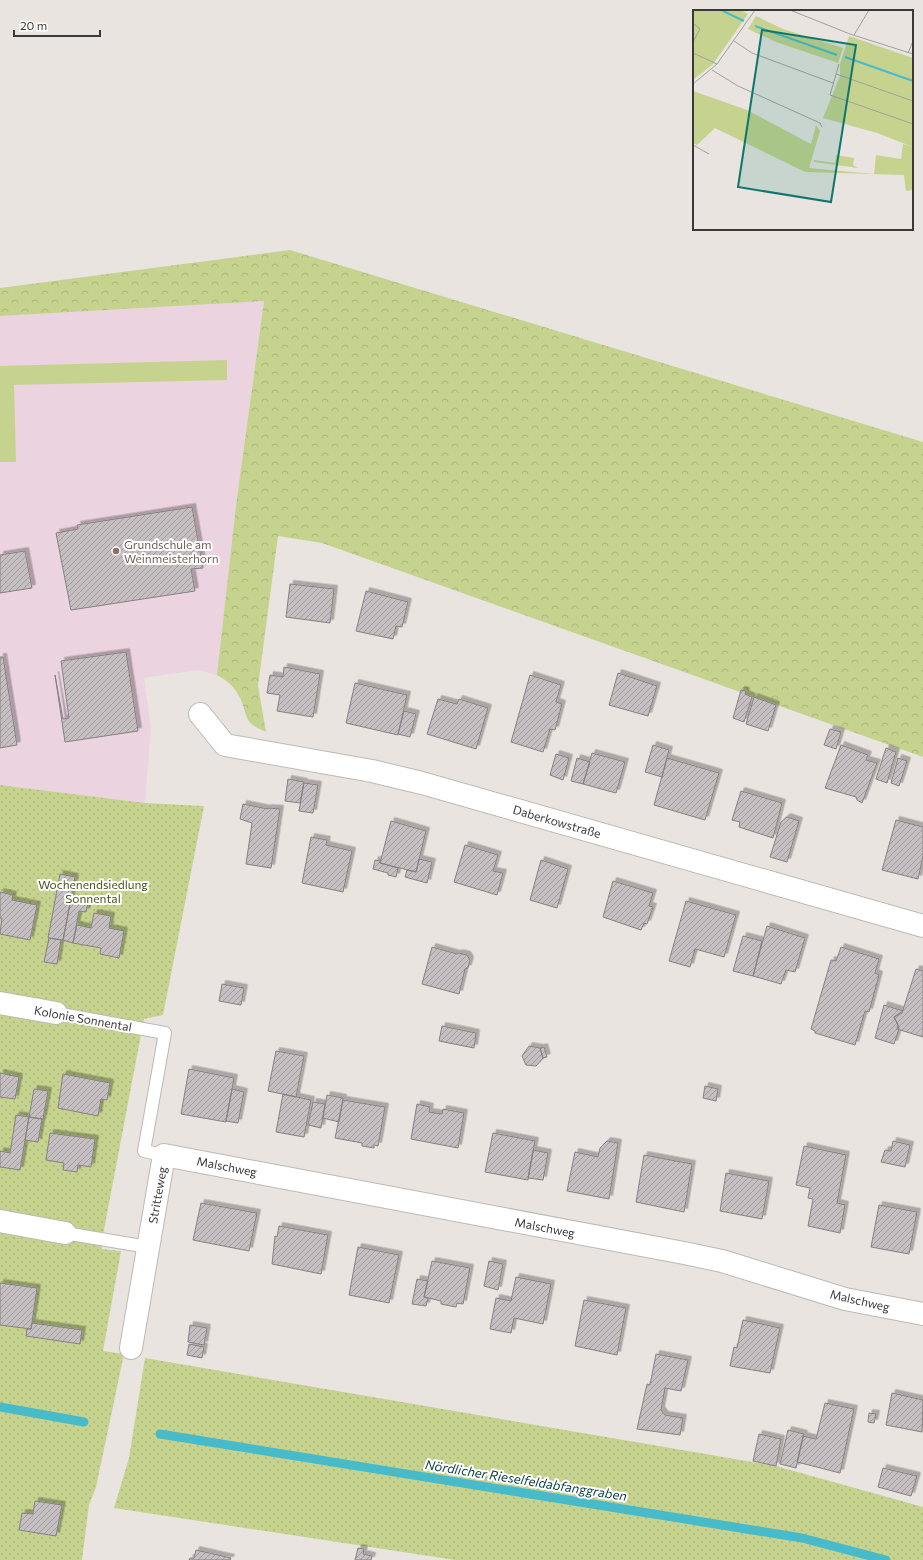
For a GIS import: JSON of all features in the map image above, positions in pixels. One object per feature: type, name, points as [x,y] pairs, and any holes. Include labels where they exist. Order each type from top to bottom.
[{"type":"street","name":"Daberkowstraße","points":[[200,714],[225,745],[372,771],[422,783],[923,926]]},
{"type":"street","name":"Kolonie Sonnental","points":[[0,1003],[56,1013]]},
{"type":"street","name":"Stritteweg","points":[[131,1348],[164,1155]]},
{"type":"street","name":"Malschweg","points":[[164,1155],[684,1253],[722,1261],[845,1299],[923,1314]]},
{"type":"street","points":[[0,1221],[65,1233]]},
{"type":"lane","name":"Kolonie Sonnental","points":[[56,1013],[165,1034]]},
{"type":"lane","name":"Stritteweg","points":[[164,1155],[144,1151],[165,1034]]},
{"type":"lane","points":[[65,1233],[148,1248]]},
{"type":"shaded area","name":"Grundschule am Weinmeisterhorn","points":[[264,300],[236,505],[217,675],[198,670],[144,678],[151,729],[145,803],[0,785],[0,316]]},
{"type":"green space","points":[[290,250],[923,442],[923,757],[322,543],[278,536],[258,686],[266,732],[253,725],[247,717],[235,689],[227,681],[217,675],[236,505],[264,301],[0,316],[0,288]]},
{"type":"green space","points":[[227,360],[227,380],[14,385],[16,462],[0,462],[0,366]]},
{"type":"green space","name":"Wochenendsiedlung Sonnental","points":[[0,785],[145,803],[204,806],[163,1015],[144,1019],[102,1240],[102,1249],[121,1251],[103,1351],[124,1354],[96,1487],[89,1505],[82,1560],[0,1560]]},
{"type":"green space","points":[[145,1358],[776,1466],[923,1507],[923,1560],[455,1560],[114,1508],[129,1458]]},
{"type":"building","points":[[192,507],[203,568],[191,569],[195,591],[71,610],[56,533],[78,529],[77,525]]},
{"type":"building","points":[[25,551],[32,588],[0,593],[0,555]]},
{"type":"building","points":[[290,584],[334,589],[330,623],[286,617]]},
{"type":"building","points":[[366,591],[408,602],[402,627],[396,626],[393,639],[356,631]]},
{"type":"building","points":[[126,652],[138,731],[65,742],[55,675],[63,719],[69,718],[61,661]]},
{"type":"building","points":[[0,657],[3,657],[17,745],[0,748]]},
{"type":"building","points":[[284,667],[320,674],[313,717],[277,711],[280,695],[267,693],[270,675],[283,677]]},
{"type":"building","points":[[618,673],[657,686],[648,716],[609,705]]},
{"type":"building","points":[[530,675],[561,685],[556,702],[562,704],[555,730],[550,729],[543,752],[511,742]]},
{"type":"building","points":[[355,683],[407,695],[398,735],[346,723]]},
{"type":"building","points":[[741,690],[746,691],[745,694],[752,697],[744,722],[733,718]]},
{"type":"building","points":[[754,697],[776,705],[768,731],[746,724]]},
{"type":"building","points":[[438,699],[457,704],[459,699],[488,708],[476,749],[427,734]]},
{"type":"building","points":[[404,711],[416,714],[410,737],[398,734]]},
{"type":"building","points":[[830,729],[841,732],[836,749],[824,745]]},
{"type":"building","points":[[653,745],[669,750],[662,777],[645,772]]},
{"type":"building","points":[[841,745],[868,755],[866,760],[877,763],[862,803],[857,800],[856,797],[825,788]]},
{"type":"building","points":[[886,748],[896,752],[887,783],[876,779]]},
{"type":"building","points":[[592,753],[625,762],[616,793],[583,784]]},
{"type":"building","points":[[556,754],[569,758],[563,780],[550,775]]},
{"type":"building","points":[[577,758],[590,762],[583,784],[571,781]]},
{"type":"building","points":[[667,758],[719,773],[705,820],[654,805]]},
{"type":"building","points":[[898,758],[907,761],[899,786],[891,783]]},
{"type":"building","points":[[288,779],[304,782],[300,803],[285,801]]},
{"type":"building","points":[[304,783],[318,785],[313,813],[299,811]]},
{"type":"building","points":[[741,791],[782,803],[773,838],[739,827],[740,822],[732,820]]},
{"type":"building","points":[[243,804],[268,809],[280,809],[271,868],[246,864],[252,823],[240,819]]},
{"type":"building","points":[[787,817],[799,821],[787,862],[770,857],[781,822]]},
{"type":"building","points":[[896,820],[923,827],[923,856],[918,879],[882,870]]},
{"type":"building","points":[[391,821],[426,831],[416,872],[380,863]]},
{"type":"building","points":[[311,837],[327,840],[326,845],[352,851],[343,892],[302,883]]},
{"type":"building","points":[[465,845],[498,855],[493,871],[503,873],[497,895],[454,882]]},
{"type":"building","points":[[419,859],[432,862],[427,883],[405,877],[407,870],[416,872]]},
{"type":"building","points":[[375,860],[398,868],[396,877],[373,869]]},
{"type":"building","points":[[541,860],[568,869],[557,908],[530,900]]},
{"type":"building","points":[[60,874],[75,877],[63,940],[48,938]]},
{"type":"building","points":[[613,881],[653,893],[649,906],[653,907],[647,924],[644,923],[641,930],[603,917]]},
{"type":"building","points":[[0,892],[13,895],[12,900],[37,905],[30,940],[0,934],[2,918],[0,918]]},
{"type":"building","points":[[71,899],[88,902],[86,912],[79,911],[73,943],[63,940]]},
{"type":"building","points":[[686,901],[736,915],[724,957],[695,949],[690,967],[669,961]]},
{"type":"building","points":[[94,913],[111,916],[109,928],[124,931],[119,958],[100,954],[101,948],[73,943],[77,925],[91,928]]},
{"type":"building","points":[[767,926],[805,938],[795,972],[786,970],[781,984],[753,976]]},
{"type":"building","points":[[743,936],[762,941],[753,976],[733,971]]},
{"type":"building","points":[[49,938],[61,940],[57,964],[44,962]]},
{"type":"building","points":[[432,947],[457,954],[467,955],[470,960],[468,968],[465,969],[459,994],[422,984]]},
{"type":"building","points":[[841,947],[879,959],[875,973],[879,975],[869,1012],[865,1011],[855,1045],[815,1033],[815,1031],[811,1029],[831,960],[836,961]]},
{"type":"building","points":[[916,969],[923,971],[923,1037],[897,1029],[898,1025],[894,1017],[902,1013]]},
{"type":"building","points":[[222,984],[244,988],[241,1005],[219,1001]]},
{"type":"building","points":[[884,1005],[903,1011],[894,1017],[899,1029],[894,1044],[875,1038]]},
{"type":"building","points":[[442,1026],[476,1033],[474,1048],[439,1041]]},
{"type":"building","points":[[529,1046],[540,1048],[543,1058],[536,1066],[526,1065],[522,1056]]},
{"type":"building","points":[[544,1047],[547,1057],[543,1058],[540,1048]]},
{"type":"building","points":[[276,1051],[304,1056],[296,1097],[268,1091]]},
{"type":"building","points":[[189,1069],[234,1078],[226,1122],[181,1114]]},
{"type":"building","points":[[0,1073],[19,1077],[15,1099],[0,1097]]},
{"type":"building","points":[[63,1074],[110,1083],[107,1100],[101,1099],[98,1116],[58,1108]]},
{"type":"building","points":[[705,1086],[718,1089],[716,1101],[703,1098]]},
{"type":"building","points":[[34,1089],[48,1091],[43,1119],[29,1117]]},
{"type":"building","points":[[232,1089],[244,1092],[238,1123],[226,1121]]},
{"type":"building","points":[[283,1094],[311,1100],[304,1137],[276,1132]]},
{"type":"building","points":[[327,1095],[343,1098],[339,1122],[323,1118]]},
{"type":"building","points":[[343,1100],[385,1107],[378,1146],[374,1145],[374,1148],[362,1146],[362,1143],[335,1138]]},
{"type":"building","points":[[313,1102],[325,1104],[321,1128],[308,1125]]},
{"type":"building","points":[[417,1104],[430,1107],[429,1112],[442,1114],[443,1109],[464,1113],[458,1148],[411,1139]]},
{"type":"building","points":[[16,1115],[29,1117],[20,1170],[0,1167],[0,1151],[10,1153]]},
{"type":"building","points":[[29,1117],[42,1119],[38,1142],[25,1140]]},
{"type":"building","points":[[50,1133],[95,1139],[91,1167],[78,1165],[77,1172],[63,1170],[64,1163],[46,1160]]},
{"type":"building","points":[[493,1133],[535,1141],[528,1180],[485,1172]]},
{"type":"building","points":[[607,1141],[618,1143],[609,1199],[567,1191],[575,1152],[598,1157],[600,1148]]},
{"type":"building","points":[[893,1141],[910,1145],[905,1167],[881,1162],[885,1150],[891,1151]]},
{"type":"building","points":[[804,1146],[846,1155],[837,1203],[845,1205],[840,1233],[808,1226],[813,1199],[808,1198],[810,1188],[796,1185]]},
{"type":"building","points":[[533,1150],[548,1153],[543,1180],[528,1178]]},
{"type":"building","points":[[644,1155],[692,1164],[684,1212],[636,1202]]},
{"type":"building","points":[[726,1173],[769,1181],[762,1219],[720,1211]]},
{"type":"building","points":[[201,1203],[257,1213],[249,1251],[193,1240]]},
{"type":"building","points":[[879,1205],[917,1212],[909,1254],[871,1247]]},
{"type":"building","points":[[279,1226],[328,1235],[321,1274],[272,1264],[275,1236],[277,1237]]},
{"type":"building","points":[[358,1247],[399,1255],[389,1303],[349,1295]]},
{"type":"building","points":[[432,1261],[470,1268],[463,1304],[457,1303],[456,1307],[441,1304],[441,1301],[424,1297]]},
{"type":"building","points":[[489,1261],[503,1264],[498,1290],[484,1286]]},
{"type":"building","points":[[516,1277],[551,1284],[543,1324],[514,1318],[511,1333],[490,1329],[496,1298],[511,1301]]},
{"type":"building","points":[[417,1279],[428,1281],[424,1297],[428,1298],[426,1306],[412,1304]]},
{"type":"building","points":[[0,1283],[37,1288],[31,1329],[0,1325]]},
{"type":"building","points":[[584,1300],[626,1308],[617,1355],[575,1346]]},
{"type":"building","points":[[743,1320],[780,1328],[770,1373],[730,1366],[734,1347],[737,1348]]},
{"type":"building","points":[[32,1323],[82,1330],[80,1344],[26,1336],[27,1329],[31,1329]]},
{"type":"building","points":[[190,1325],[207,1328],[204,1345],[188,1342]]},
{"type":"building","points":[[189,1344],[204,1347],[202,1358],[187,1355]]},
{"type":"building","points":[[656,1354],[688,1360],[681,1391],[665,1388],[661,1410],[665,1415],[683,1418],[680,1435],[637,1429],[647,1384],[650,1385]]},
{"type":"building","points":[[892,1393],[923,1400],[922,1432],[886,1425]]},
{"type":"building","points":[[825,1403],[854,1409],[840,1473],[797,1462],[803,1436],[816,1439]]},
{"type":"building","points":[[869,1413],[876,1414],[874,1423],[868,1422]]},
{"type":"building","points":[[788,1430],[804,1434],[796,1468],[780,1464]]},
{"type":"building","points":[[759,1434],[781,1439],[776,1466],[753,1461]]},
{"type":"building","points":[[883,1468],[917,1476],[911,1496],[878,1487]]},
{"type":"building","points":[[35,1501],[62,1505],[56,1536],[19,1530],[22,1513],[33,1514]]},
{"type":"building","points":[[358,1548],[364,1549],[363,1554],[372,1556],[371,1560],[355,1560]]},
{"type":"building","points":[[196,1550],[231,1558],[230,1560],[189,1560],[190,1558],[194,1558]]},
{"type":"waterway","name":"Nördlicher Rieselfeldabfanggraben","points":[[0,1407],[84,1422]]},
{"type":"waterway","name":"Nördlicher Rieselfeldabfanggraben","points":[[160,1434],[802,1538],[886,1560]]},
{"type":"place","name":"Grundschule am Weinmeisterhorn","points":[[116,551]]}]
